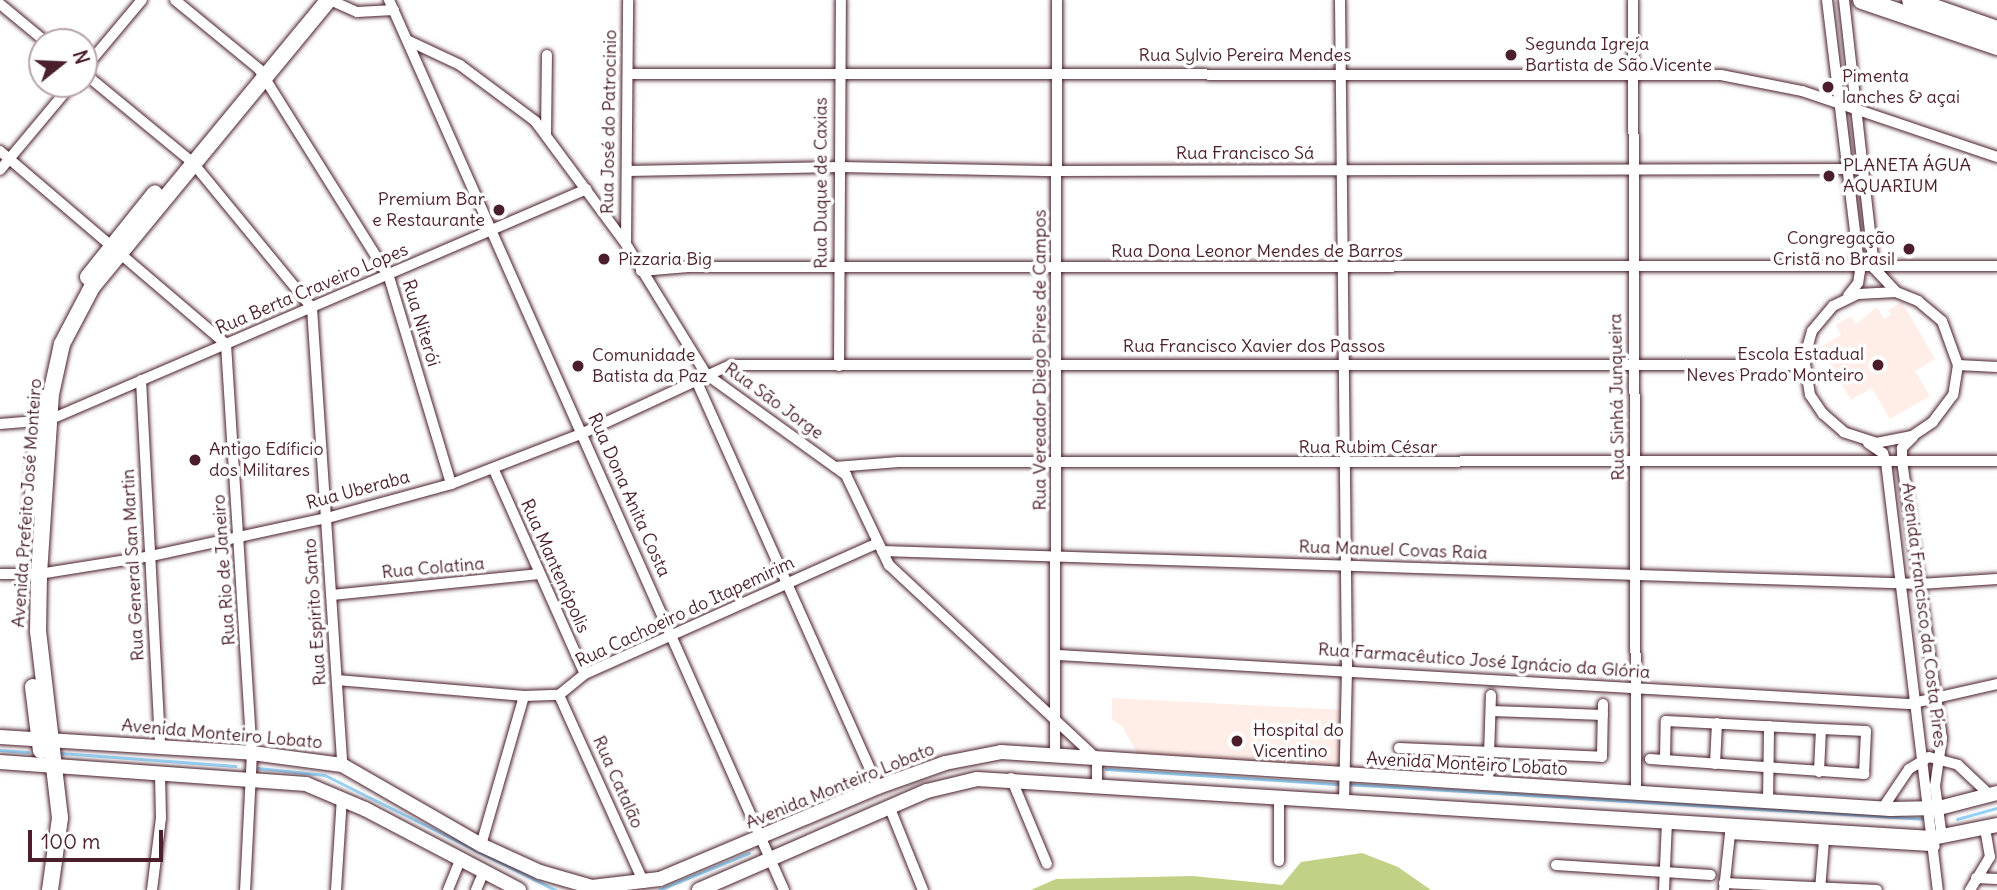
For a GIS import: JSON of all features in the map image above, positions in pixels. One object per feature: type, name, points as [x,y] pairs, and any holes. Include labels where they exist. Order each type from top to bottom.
[{"type":"main road","name":"Avenida Prefeito José Monteiro","points":[[262,73],[315,0]]},
{"type":"main road","name":"Avenida Prefeito José Monteiro","points":[[50,890],[60,818],[47,753],[28,623],[34,575],[43,421],[52,342],[114,251],[262,73],[329,0]]},
{"type":"main road","points":[[1861,0],[1997,47]]},
{"type":"main road","points":[[1910,0],[1997,30]]},
{"type":"main road","name":"Avenida Prefeito José Monteiro","points":[[38,890],[48,854],[51,816],[47,753]]},
{"type":"street","points":[[98,54],[142,0]]},
{"type":"street","name":"Rua Niterói","points":[[175,0],[262,73],[389,277],[451,484]]},
{"type":"street","points":[[329,0],[357,12],[392,5]]},
{"type":"street","name":"Rua José do Patrocinio","points":[[626,244],[628,0]]},
{"type":"street","name":"Rua Duque de Caxias","points":[[839,366],[838,73],[841,0]]},
{"type":"street","name":"Rua Vereador Diego Pires de Campos","points":[[1055,756],[1058,720],[1056,0]]},
{"type":"street","points":[[1340,0],[1343,565],[1347,669],[1344,800]]},
{"type":"street","name":"Rua Sinhá Junqueira","points":[[1633,0],[1636,793]]},
{"type":"street","points":[[1827,0],[1859,268],[1856,288],[1844,299],[1812,331],[1804,365],[1815,404],[1834,425],[1860,439],[1889,442],[1914,435],[1945,410],[1956,385],[1958,365],[1942,321],[1918,301],[1896,292],[1875,290],[1844,299]]},
{"type":"street","points":[[1844,0],[1874,268],[1896,292]]},
{"type":"street","points":[[0,4],[29,28]]},
{"type":"street","name":"Rua Dona Anita Costa","points":[[392,5],[784,890]]},
{"type":"street","name":"Rua São Jorge","points":[[409,41],[460,65],[523,110],[546,134],[626,244],[701,377],[846,475],[889,565],[914,592],[1058,720],[1097,761]]},
{"type":"street","points":[[546,134],[547,55]]},
{"type":"street","name":"Rua Sylvio Pereira Mendes","points":[[628,74],[1634,72],[1740,77],[1839,103],[1997,157]]},
{"type":"street","points":[[98,83],[189,160],[312,308]]},
{"type":"street","points":[[0,170],[5,155],[59,98]]},
{"type":"street","points":[[5,155],[114,251],[226,344]]},
{"type":"street","name":"Rua Francisco Sá","points":[[627,171],[840,167],[1057,171],[1863,169]]},
{"type":"street","name":"Rua Berta Craveiro Lopes","points":[[43,421],[389,277],[587,189]]},
{"type":"street","name":"Rua Dona Leonor Mendes de Barros","points":[[641,271],[838,268],[1997,266]]},
{"type":"street","name":"Rua Espírito Santo","points":[[312,308],[342,765]]},
{"type":"street","name":"Rua Rio de Janeiro","points":[[226,344],[252,756],[245,890]]},
{"type":"street","name":"Rua Francisco Xavier dos Passos","points":[[701,377],[730,365],[1635,362],[1804,365]]},
{"type":"street","points":[[1958,365],[1997,367]]},
{"type":"street","points":[[701,377],[785,586],[878,787]]},
{"type":"street","name":"Rua Uberaba","points":[[0,575],[34,575],[151,556],[327,518],[451,484],[494,470],[583,433],[701,377]]},
{"type":"street","name":"Rua General San Martin","points":[[141,380],[160,748]]},
{"type":"street","points":[[0,424],[43,421]]},
{"type":"street","name":"Avenida Francisco da Costa Pires","points":[[1914,435],[1902,448],[1902,461],[1942,738],[1935,771],[1935,809]]},
{"type":"street","name":"Avenida Francisco da Costa Pires","points":[[1860,439],[1880,450],[1886,462],[1903,584],[1913,704],[1935,809]]},
{"type":"street","name":"Rua Rubim César","points":[[835,467],[899,462],[1344,465],[1997,461]]},
{"type":"street","name":"Rua Mantenópolis","points":[[494,470],[537,574],[585,674]]},
{"type":"street","name":"Rua Cachoeiro do Itapemirim","points":[[559,695],[585,674],[880,547]]},
{"type":"street","name":"Rua Manuel Covas Raia","points":[[880,547],[1058,559],[1343,565],[1903,584],[1997,579]]},
{"type":"street","name":"Rua Colatina","points":[[332,595],[537,574]]},
{"type":"street","name":"Rua Farmacêutico José Ignácio da Glória","points":[[1058,655],[1347,669],[1913,704],[1936,701],[1997,684]]},
{"type":"street","points":[[337,680],[524,696],[559,695]]},
{"type":"street","name":"Rua Catalão","points":[[559,695],[644,883]]},
{"type":"street","points":[[1488,785],[1491,695]]},
{"type":"street","points":[[481,845],[524,696]]},
{"type":"street","points":[[1399,748],[1602,757],[1603,710],[1491,710]]},
{"type":"street","points":[[1650,759],[1864,774],[1866,731],[1666,721],[1665,760]]},
{"type":"street","points":[[1715,764],[1717,723]]},
{"type":"street","points":[[1768,802],[1769,726]]},
{"type":"street","points":[[1819,772],[1821,729]]},
{"type":"street","name":"Avenida Monteiro Lobato","points":[[0,737],[47,753],[160,773],[252,776],[306,784],[342,798],[519,890]]},
{"type":"street","name":"Avenida Monteiro Lobato","points":[[0,762],[47,753],[160,748],[342,765],[481,845],[574,884],[592,887],[644,883],[762,840],[878,787],[973,756],[1001,752],[1344,779],[1636,793],[1882,809],[1935,809],[1994,794]]},
{"type":"street","points":[[1882,809],[1909,769],[1925,759],[1939,757],[1958,765],[1994,794]]},
{"type":"street","points":[[1097,761],[1097,786]]},
{"type":"street","points":[[152,890],[161,818],[160,773]]},
{"type":"street","points":[[699,890],[889,806],[956,783],[1011,778],[1279,799],[1344,800],[1937,841]]},
{"type":"street","points":[[1011,778],[1047,864]]},
{"type":"street","points":[[335,890],[342,798]]},
{"type":"street","points":[[1279,799],[1279,861]]},
{"type":"street","points":[[889,806],[923,890]]},
{"type":"street","points":[[1935,809],[1938,890]]},
{"type":"street","points":[[1664,890],[1667,822]]},
{"type":"street","points":[[1877,890],[1724,886],[1730,834],[1824,840],[1937,841],[1992,832],[1990,857],[1970,890]]},
{"type":"street","points":[[1821,889],[1824,840]]},
{"type":"street","points":[[448,890],[460,860]]},
{"type":"street","points":[[1556,865],[1710,875]]},
{"type":"street","points":[[476,890],[484,871]]},
{"type":"street","points":[[1976,878],[1997,880]]},
{"type":"shaded area","name":"Escola Estadual Neves Prado Monteiro","points":[[1902,302],[1935,359],[1915,371],[1930,396],[1890,419],[1872,388],[1851,400],[1820,347],[1841,335],[1836,325],[1851,316],[1856,324],[1877,307],[1884,319],[1891,315],[1888,310]]},
{"type":"shaded area","name":"Hospital do Vicentino","points":[[1112,698],[1344,710],[1342,770],[1139,756],[1122,726],[1112,720]]},
{"type":"green space","points":[[1362,853],[1398,867],[1431,890],[1031,890],[1056,879],[1193,876],[1282,885],[1301,862]]},
{"type":"waterway","points":[[0,750],[28,752]]},
{"type":"waterway","points":[[60,753],[236,766]]},
{"type":"waterway","points":[[258,768],[325,775],[556,890]]},
{"type":"waterway","points":[[1106,769],[1340,784]]},
{"type":"waterway","points":[[1346,784],[1927,819]]},
{"type":"waterway","points":[[1957,819],[1997,808]]},
{"type":"waterway","points":[[659,890],[749,853]]},
{"type":"place","name":"Segunda Igreja Bartista de São Vicente","points":[[1511,55]]},
{"type":"place","name":"Pimenta lanches & açai","points":[[1828,87]]},
{"type":"place","name":"PLANETA ÁGUA AQUARIUM","points":[[1829,176]]},
{"type":"place","name":"Premium Bar e Restaurante","points":[[499,210]]},
{"type":"place","name":"Congregação Cristã no Brasil","points":[[1909,249]]},
{"type":"place","name":"Pizzaria Big","points":[[604,259]]},
{"type":"place","name":"Escola Estadual Neves Prado Monteiro","points":[[1878,365]]},
{"type":"place","name":"Comunidade Batista da Paz","points":[[578,366]]},
{"type":"place","name":"Antigo Edíficio dos Militares","points":[[195,460]]},
{"type":"place","name":"Hospital do Vicentino","points":[[1237,741]]}]
